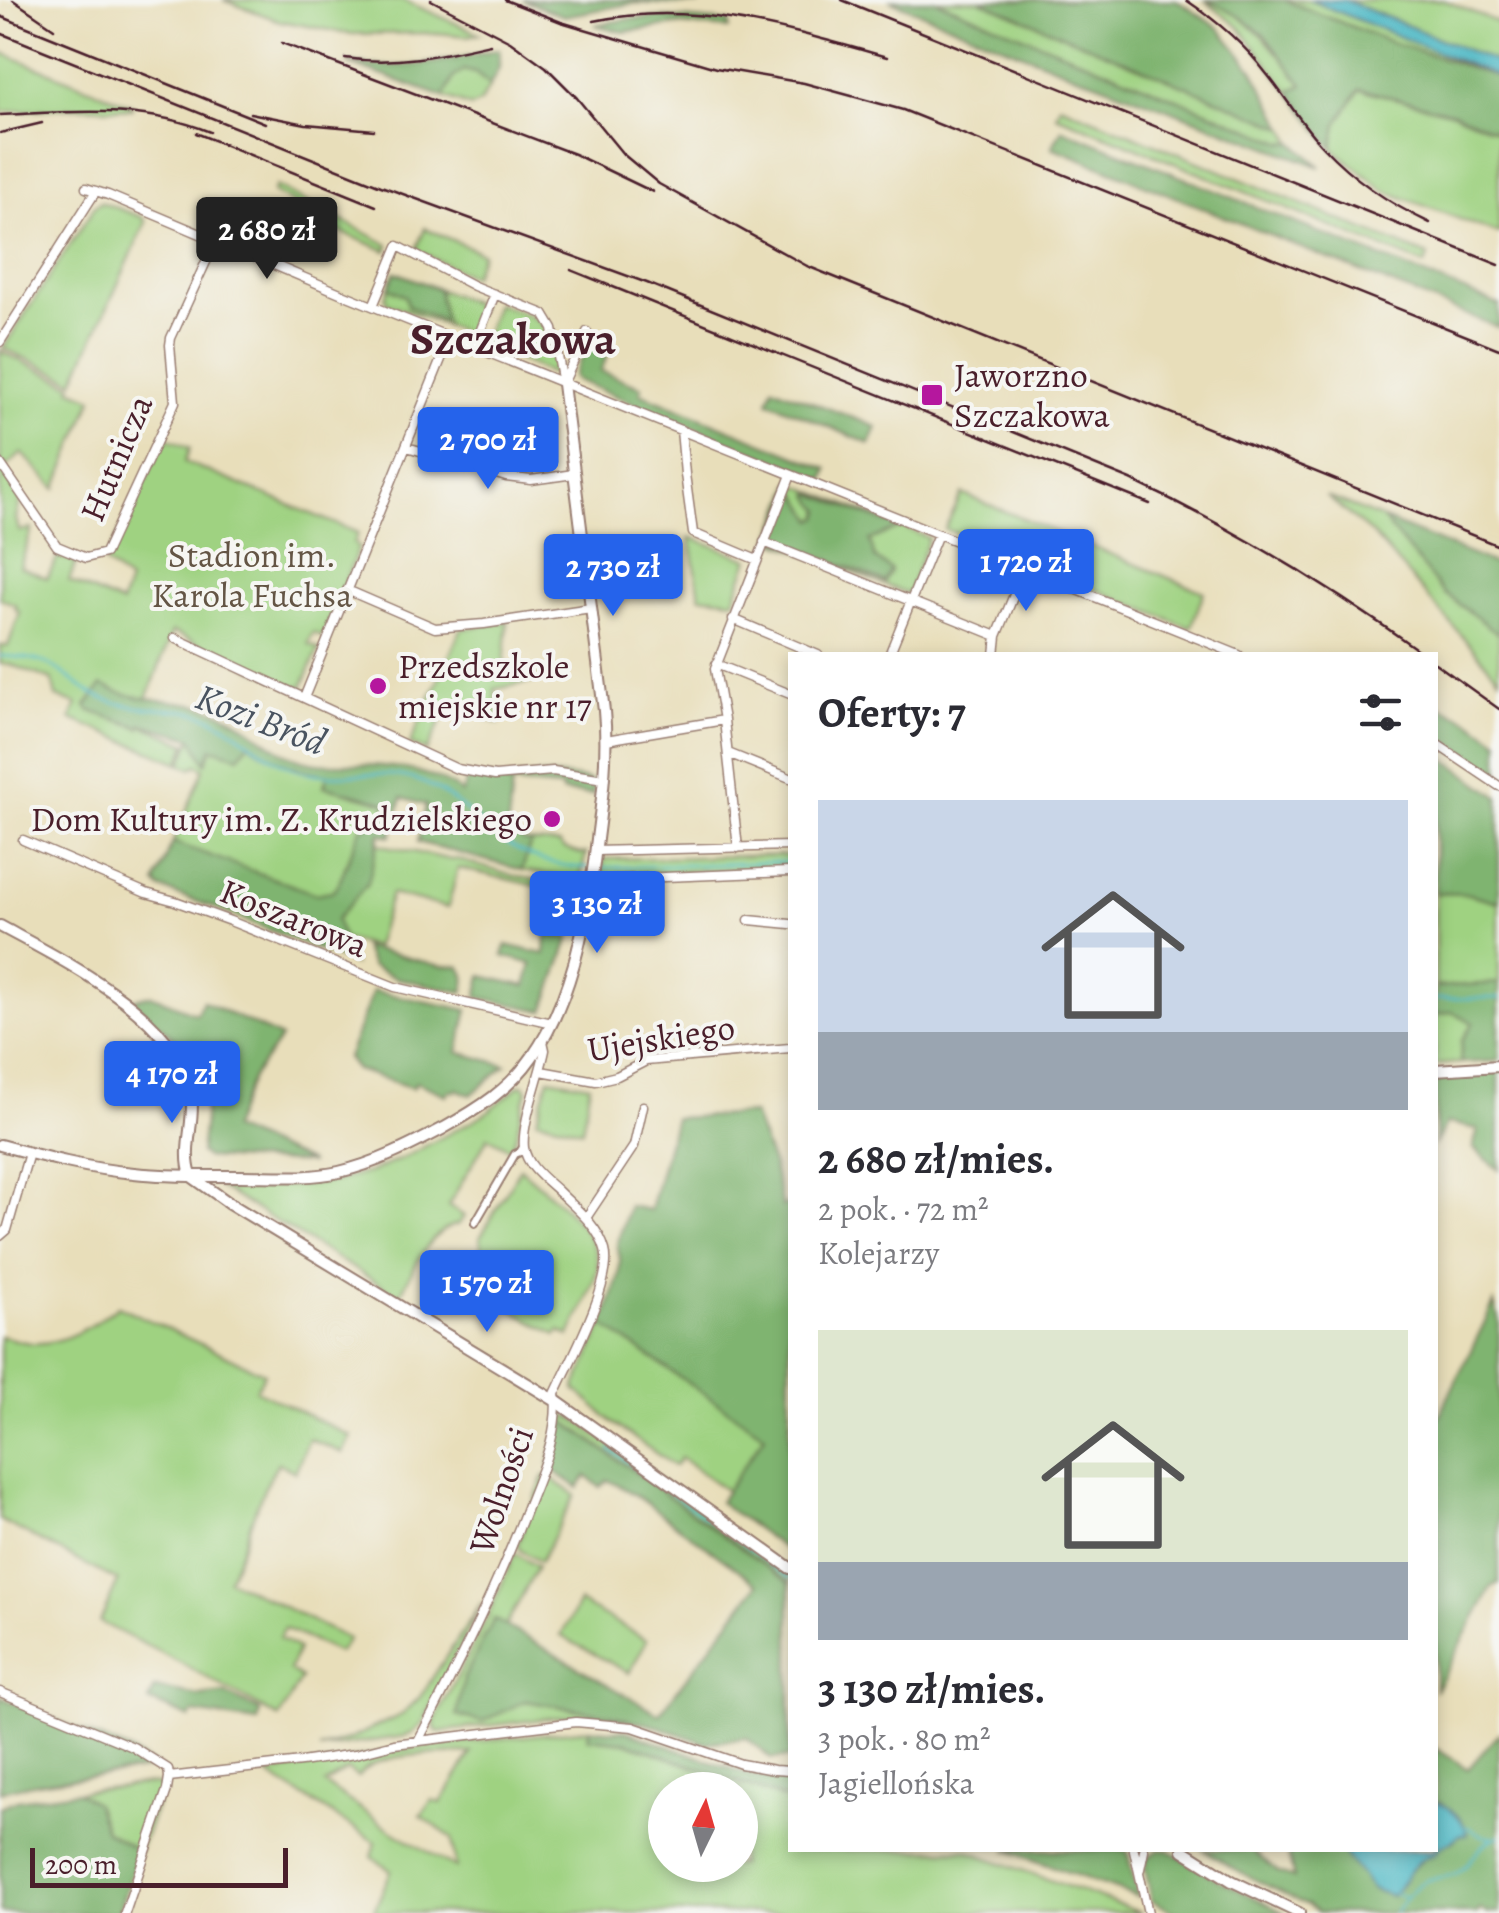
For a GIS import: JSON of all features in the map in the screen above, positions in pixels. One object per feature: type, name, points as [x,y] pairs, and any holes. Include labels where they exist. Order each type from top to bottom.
[{"type":"street","points":[[0,342],[91,190],[1233,652]]},
{"type":"street","name":"Hutnicza","points":[[0,462],[57,546],[86,558],[106,553],[175,402],[171,338],[216,240]]},
{"type":"street","points":[[0,1144],[96,1168],[144,1174],[334,1173],[375,1162],[467,1115],[498,1094],[520,1074],[552,1022],[580,940],[592,878],[606,740],[556,339],[549,320],[537,310],[474,286],[398,246],[373,306]]},
{"type":"street","points":[[474,347],[495,294]]},
{"type":"street","points":[[563,384],[588,332]]},
{"type":"street","points":[[304,698],[450,338]]},
{"type":"street","points":[[681,430],[694,533],[757,560]]},
{"type":"street","points":[[406,447],[506,477],[530,480],[574,474]]},
{"type":"street","points":[[738,848],[716,664],[790,475]]},
{"type":"street","points":[[889,652],[938,534]]},
{"type":"street","points":[[764,542],[997,636]]},
{"type":"street","points":[[995,652],[997,636],[1024,568]]},
{"type":"street","points":[[347,590],[435,628],[592,608]]},
{"type":"street","points":[[733,619],[811,652]]},
{"type":"street","points":[[176,638],[468,772],[495,776],[553,770],[604,779]]},
{"type":"street","points":[[716,664],[788,693]]},
{"type":"street","points":[[606,740],[724,720]]},
{"type":"street","points":[[1438,745],[1499,786]]},
{"type":"street","points":[[728,753],[788,777]]},
{"type":"street","name":"Koszarowa","points":[[22,840],[395,988],[552,1022]]},
{"type":"street","points":[[595,852],[788,846]]},
{"type":"street","points":[[592,878],[788,872]]},
{"type":"street","points":[[749,920],[788,924]]},
{"type":"street","points":[[0,926],[101,983],[172,1048],[187,1077],[193,1106],[188,1156],[191,1176],[556,1401],[788,1567]]},
{"type":"street","points":[[475,1223],[515,1154],[524,1146],[545,1050],[543,1041]]},
{"type":"street","name":"Ujejskiego","points":[[520,1074],[596,1081],[617,1076],[646,1061],[788,1048]]},
{"type":"street","points":[[1438,1070],[1499,1066]]},
{"type":"street","points":[[586,1218],[634,1146],[642,1106]]},
{"type":"street","name":"Wolności","points":[[418,1741],[512,1548],[545,1463],[557,1409],[555,1394],[606,1271],[606,1251],[597,1232],[533,1167],[524,1146]]},
{"type":"street","points":[[0,1236],[6,1230],[29,1153]]},
{"type":"street","points":[[0,1692],[133,1748],[168,1769],[167,1790],[125,1913]]},
{"type":"street","points":[[169,1776],[301,1762],[418,1741],[576,1722],[633,1727],[755,1767],[788,1771]]},
{"type":"street","points":[[1134,1852],[1148,1913]]},
{"type":"street","points":[[1139,1873],[1144,1852]]},
{"type":"street","points":[[1186,1852],[1232,1881],[1299,1913]]},
{"type":"green space","points":[[223,0],[403,0],[480,34],[352,34],[280,21]]},
{"type":"green space","points":[[523,0],[700,0],[699,5],[635,3],[564,16]]},
{"type":"green space","points":[[889,0],[935,0],[1282,142],[1294,143],[1321,167],[1053,66]]},
{"type":"green space","points":[[935,0],[979,0],[1285,128],[1294,143],[1282,142]]},
{"type":"green space","points":[[979,0],[1176,0],[1219,28],[1253,70],[1285,128]]},
{"type":"green space","points":[[1204,0],[1248,23],[1303,85],[1289,91],[1239,27]]},
{"type":"green space","points":[[1207,0],[1284,0],[1391,42],[1499,77],[1499,132],[1454,113],[1360,89],[1337,124],[1333,149],[1289,91],[1303,85],[1265,36],[1242,18]]},
{"type":"green space","points":[[1284,0],[1309,0],[1483,70],[1391,42]]},
{"type":"green space","points":[[1345,0],[1444,0],[1499,23],[1499,63]]},
{"type":"green space","points":[[666,17],[729,22],[729,29],[677,25],[623,32],[595,25],[629,19]]},
{"type":"green space","points":[[499,49],[499,68],[490,85],[464,70],[454,77],[444,97],[347,63],[424,64]]},
{"type":"green space","points":[[0,52],[132,105],[132,109],[80,107],[0,112]]},
{"type":"green space","points":[[464,70],[490,85],[480,103],[471,107],[444,97],[454,77]]},
{"type":"green space","points":[[1360,89],[1454,113],[1499,132],[1499,234],[1385,191],[1333,149],[1336,124]]},
{"type":"green space","points":[[1060,105],[1428,256],[1425,265],[1056,115]]},
{"type":"green space","points":[[1062,129],[1499,305],[1499,328],[1052,147]]},
{"type":"green space","points":[[276,186],[389,245],[387,251],[331,228],[322,248],[282,233],[294,204],[273,192]]},
{"type":"green space","points":[[101,202],[146,222],[74,381],[3,348]]},
{"type":"green space","points":[[425,228],[482,253],[472,277],[416,250]]},
{"type":"green space","points":[[395,272],[479,305],[468,334],[387,303],[385,297]]},
{"type":"green space","points":[[395,272],[438,289],[445,322],[408,306],[405,296],[389,288]]},
{"type":"green space","points":[[496,303],[527,314],[543,325],[552,343],[557,376],[482,344]]},
{"type":"green space","points":[[588,343],[609,351],[601,371],[642,387],[640,393],[828,469],[824,480],[576,380],[573,376]]},
{"type":"green space","name":"Stadion im. Karola Fuchsa","points":[[0,351],[93,398],[56,489],[22,453],[3,470],[21,498],[16,518],[19,531],[32,529],[20,567],[47,578],[58,557],[76,562],[69,581],[121,604],[129,582],[105,563],[165,437],[190,448],[185,462],[358,533],[354,544],[359,547],[323,637],[313,633],[308,644],[319,649],[302,687],[172,632],[147,699],[102,686],[86,706],[90,711],[141,728],[143,725],[187,744],[179,763],[71,719],[77,704],[56,697],[52,680],[0,664],[0,646],[8,646],[20,612],[16,605],[0,598]]},
{"type":"green space","points":[[773,387],[877,427],[870,444],[768,401]]},
{"type":"green space","points":[[792,483],[929,538],[908,594],[770,540]]},
{"type":"green space","points":[[794,487],[814,520],[820,518],[822,510],[811,493],[900,528],[870,540],[875,558],[891,570],[885,582],[773,538]]},
{"type":"green space","points":[[962,494],[1204,592],[1191,628],[945,529]]},
{"type":"green space","points":[[1326,496],[1383,519],[1444,593],[1499,634],[1499,678],[1372,534]]},
{"type":"green space","points":[[1383,519],[1499,566],[1499,634],[1444,593]]},
{"type":"green space","points":[[690,537],[749,559],[734,600],[700,596]]},
{"type":"green space","points":[[508,621],[503,676],[534,672],[536,681],[495,689],[499,723],[449,704],[427,751],[410,744],[461,629]]},
{"type":"green space","points":[[102,685],[131,695],[220,712],[288,755],[305,761],[406,769],[449,784],[462,793],[468,777],[511,783],[515,778],[565,776],[594,782],[593,795],[512,784],[508,825],[523,841],[531,842],[522,870],[418,842],[426,805],[402,798],[391,836],[380,834],[368,883],[336,920],[353,964],[161,889],[157,879],[173,842],[316,894],[332,891],[361,828],[380,821],[381,828],[387,803],[324,786],[327,775],[286,764],[249,743],[239,756],[212,748],[206,763],[192,738],[90,711],[86,706]]},
{"type":"green space","points":[[1438,705],[1469,720],[1499,741],[1499,775],[1438,734]]},
{"type":"green space","points":[[192,738],[207,761],[212,748],[249,743],[286,764],[327,775],[325,786],[387,803],[378,844],[580,889],[573,929],[545,926],[546,888],[458,868],[448,908],[391,894],[375,947],[343,939],[336,923],[173,842],[204,769],[181,764]]},
{"type":"green space","points":[[1438,754],[1499,797],[1499,902],[1469,894],[1438,893]]},
{"type":"green space","points":[[531,842],[560,844],[586,853],[580,880],[522,870]]},
{"type":"green space","points":[[788,855],[788,867],[602,875],[604,859]]},
{"type":"green space","points":[[1438,893],[1469,894],[1499,902],[1499,983],[1438,987]]},
{"type":"green space","points":[[546,935],[570,937],[544,1011],[477,997],[482,976],[526,986],[532,964],[503,956],[506,945],[545,954]]},
{"type":"green space","points":[[363,947],[441,966],[459,966],[466,978],[463,992],[396,978],[371,966]]},
{"type":"green space","points":[[1499,983],[1499,1061],[1460,1063],[1462,1040],[1473,1023],[1453,1012],[1438,1014],[1438,987]]},
{"type":"green space","points":[[373,991],[468,1010],[458,1052],[506,1065],[471,1095],[456,1089],[446,1095],[416,1082],[413,1088],[356,1070],[347,1058]]},
{"type":"green space","points":[[151,995],[196,1014],[203,1001],[281,1038],[251,1079],[231,1129],[311,1163],[206,1158],[200,1153],[204,1105],[199,1076],[185,1051],[131,1000]]},
{"type":"green space","points":[[1453,1012],[1474,1023],[1462,1040],[1460,1063],[1438,1065],[1438,1014]]},
{"type":"green space","points":[[1499,1071],[1499,1170],[1473,1148],[1478,1129],[1447,1123],[1438,1139],[1438,1081],[1442,1075]]},
{"type":"green space","points":[[549,1078],[590,1085],[582,1130],[537,1119]]},
{"type":"green space","points":[[520,1085],[527,1090],[510,1149],[488,1137],[448,1206],[464,1216],[459,1224],[430,1242],[399,1296],[219,1187],[296,1185],[370,1172],[476,1119]]},
{"type":"green space","points":[[753,1114],[773,1166],[782,1206],[788,1204],[788,1552],[719,1502],[765,1435],[603,1325],[619,1275],[617,1244],[629,1206],[650,1210],[675,1118]]},
{"type":"green space","points":[[520,1168],[570,1214],[592,1242],[597,1257],[595,1278],[570,1336],[559,1331],[557,1335],[471,1288],[484,1265],[480,1238]]},
{"type":"green space","points":[[1494,1303],[1499,1322],[1499,1583],[1492,1587],[1438,1686],[1438,1515],[1438,1418]]},
{"type":"green space","points":[[118,1306],[264,1373],[256,1390],[351,1436],[343,1453],[309,1439],[295,1472],[278,1463],[228,1579],[348,1639],[338,1653],[284,1628],[279,1638],[298,1649],[289,1670],[301,1678],[279,1718],[100,1622],[118,1581],[0,1520],[0,1336],[32,1343],[56,1341],[89,1327]]},
{"type":"green space","points":[[603,1325],[766,1435],[727,1491],[681,1458],[674,1466],[613,1423],[575,1389]]},
{"type":"green space","points":[[565,1416],[573,1418],[788,1573],[788,1582],[566,1422],[561,1426]]},
{"type":"green space","points":[[565,1422],[788,1582],[788,1757],[771,1759],[747,1738],[705,1743],[610,1715],[525,1701],[482,1722],[457,1715],[464,1678],[494,1619],[659,1714],[758,1584],[634,1494],[608,1480],[600,1487],[586,1476],[579,1488],[554,1471],[549,1465]]},
{"type":"green space","points":[[547,1475],[575,1495],[540,1562],[517,1545]]},
{"type":"green space","points":[[515,1553],[537,1567],[506,1626],[494,1620],[464,1678],[482,1722],[525,1701],[639,1722],[567,1716],[438,1732],[435,1729],[434,1722]]},
{"type":"green space","points":[[482,1602],[424,1721],[413,1733],[319,1749],[403,1714],[420,1697]]},
{"type":"green space","points":[[579,1602],[647,1640],[629,1673],[561,1636]]},
{"type":"green space","points":[[155,1688],[199,1696],[224,1693],[260,1711],[258,1722],[193,1713],[190,1718],[149,1701]]},
{"type":"green space","points":[[0,1697],[130,1751],[156,1767],[0,1792]]},
{"type":"green space","points":[[589,1729],[589,1738],[625,1742],[709,1772],[648,1772],[648,1882],[758,1882],[758,1790],[788,1800],[788,1852],[972,1852],[1142,1913],[373,1913],[391,1871],[372,1857],[376,1842],[267,1774],[397,1750]],"holes":[[[471,1753],[441,1803],[432,1800],[421,1816],[452,1838],[456,1868],[394,1832],[325,1784],[347,1770],[358,1777],[367,1768],[394,1758]]]},
{"type":"green space","points":[[589,1729],[626,1731],[742,1772],[709,1772],[625,1742],[588,1738]]},
{"type":"green space","points":[[1499,1733],[1499,1913],[1481,1909],[1477,1913],[1318,1913],[1207,1852],[1253,1852],[1279,1873],[1294,1878],[1288,1852],[1343,1852],[1374,1890],[1392,1896],[1408,1873],[1428,1855],[1454,1841],[1455,1817],[1438,1802],[1438,1750],[1468,1769]]},
{"type":"green space","points":[[758,1777],[788,1781],[788,1800],[758,1790]]},
{"type":"green space","points":[[159,1785],[162,1791],[139,1851],[105,1831],[95,1803],[77,1792]]},
{"type":"green space","points":[[77,1792],[95,1803],[105,1831],[139,1851],[118,1913],[2,1913],[0,1807],[17,1800]]},
{"type":"green space","points":[[1012,1852],[1127,1852],[1138,1897]]},
{"type":"green space","points":[[1156,1852],[1171,1852],[1285,1913],[1176,1913],[1152,1901],[1145,1868],[1147,1858]]},
{"type":"water","points":[[1309,0],[1345,0],[1499,63],[1499,77]]},
{"type":"water","points":[[1438,1803],[1456,1814],[1467,1835],[1459,1835],[1439,1848]]},
{"type":"water","points":[[1343,1852],[1436,1852],[1411,1870],[1392,1896],[1374,1890]]},
{"type":"waterway","name":"Kozi Bród","points":[[0,656],[46,663],[93,694],[115,702],[209,717],[276,760],[301,771],[392,775],[422,782],[521,852],[555,864],[589,868]]},
{"type":"waterway","name":"Kozi Bród","points":[[597,868],[788,862]]},
{"type":"waterway","name":"Kozi Bród","points":[[1438,999],[1499,998]]},
{"type":"waterway","points":[[610,1449],[788,1577]]},
{"type":"waterway","points":[[1466,1827],[1492,1837]]},
{"type":"waterway","points":[[1395,1913],[1418,1885],[1458,1872],[1487,1842],[1499,1836]]},
{"type":"waterway","points":[[1395,1894],[1406,1897]]},
{"type":"railway","points":[[13,0],[54,28]]},
{"type":"railway","points":[[431,0],[510,41],[546,67],[623,154],[659,184],[807,266],[1499,546]]},
{"type":"railway","points":[[505,0],[561,22],[716,68],[804,83],[903,110],[1499,349]]},
{"type":"railway","points":[[842,0],[1499,265]]},
{"type":"railway","points":[[1186,0],[1248,52],[1308,129],[1347,170],[1430,223]]},
{"type":"railway","points":[[594,21],[632,15],[706,16],[779,28],[887,57]]},
{"type":"railway","points":[[0,16],[265,123]]},
{"type":"railway","points":[[0,33],[381,186],[647,283],[1131,480],[1282,561],[1421,652]]},
{"type":"railway","points":[[282,43],[574,154],[653,192]]},
{"type":"railway","points":[[345,58],[400,60],[490,44]]},
{"type":"railway","points":[[250,113],[306,124],[374,130]]},
{"type":"railway","points":[[0,115],[133,114],[185,123],[210,132]]},
{"type":"railway","points":[[0,133],[42,123]]},
{"type":"railway","points":[[196,133],[376,206]]},
{"type":"railway","points":[[571,270],[1150,504]]},
{"type":"railway","points":[[1438,665],[1499,709]]},
{"type":"place","name":"Jaworzno Szczakowa","points":[[932,395]]},
{"type":"place","name":"Przedszkole miejskie nr 17","points":[[378,686]]},
{"type":"place","name":"Dom Kultury im. Z. Krudzielskiego","points":[[552,819]]},
{"type":"district","name":"Szczakowa","points":[[513,338]]}]
